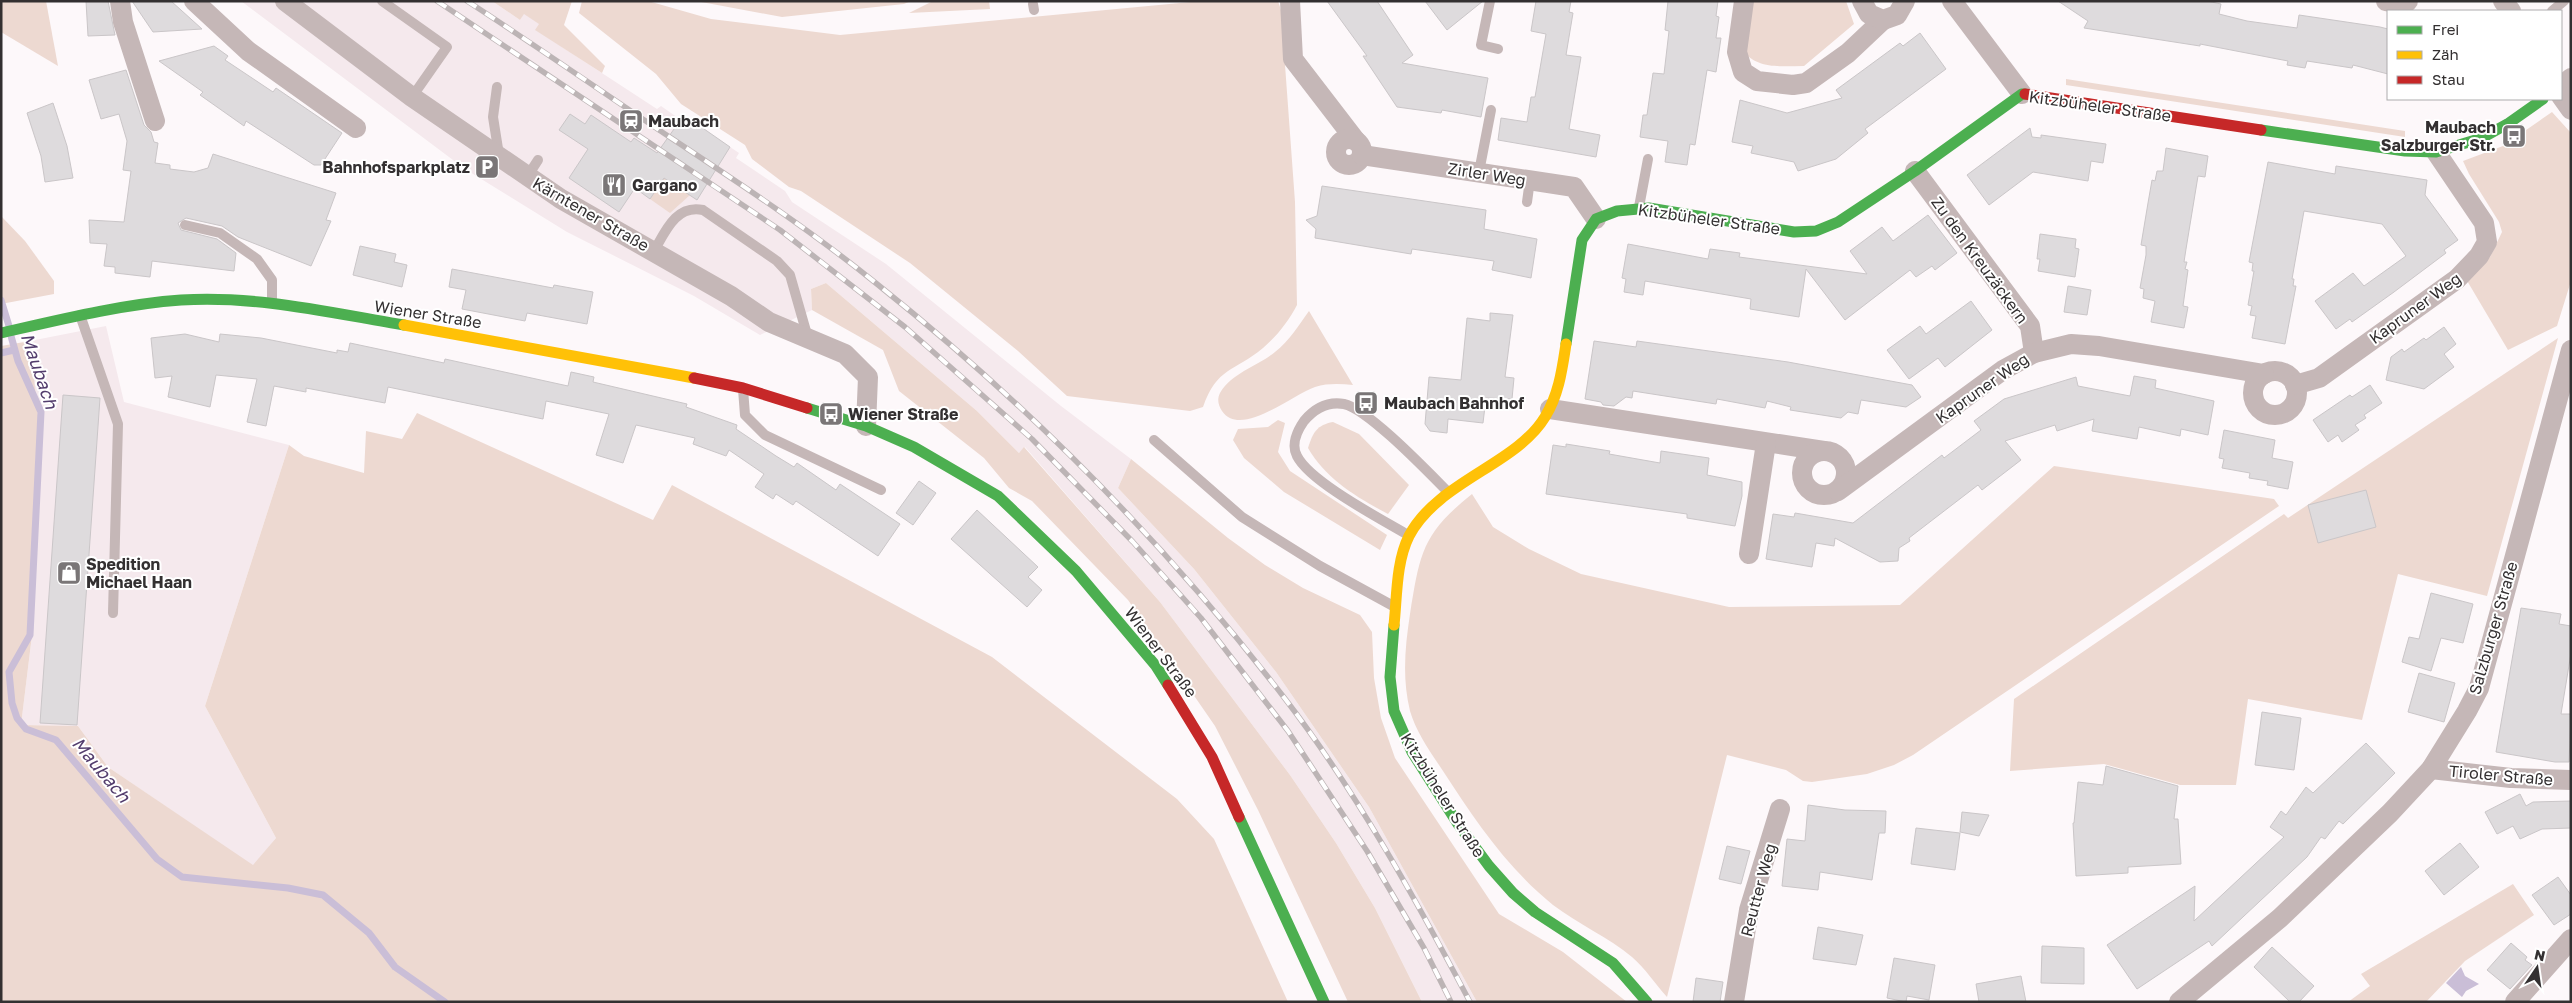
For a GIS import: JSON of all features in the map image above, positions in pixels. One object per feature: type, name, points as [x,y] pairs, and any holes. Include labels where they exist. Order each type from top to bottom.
[{"type":"street","points":[[120,1],[123,22],[155,121]]},
{"type":"street","points":[[194,1],[248,51],[356,128]]},
{"type":"street","name":"Kärntener Straße","points":[[285,1],[412,97],[527,177],[607,226],[731,296],[769,322],[845,354],[868,377],[866,426]]},
{"type":"street","name":"Zirler Weg","points":[[1290,1],[1293,59],[1359,148],[1479,172],[1574,187],[1596,219]]},
{"type":"street","points":[[1744,1],[1737,52],[1743,72],[1757,81],[1793,85],[1806,83],[1848,53],[1883,20]]},
{"type":"street","points":[[1862,1],[1869,14],[1883,20],[1891,19],[1906,4]]},
{"type":"street","points":[[1952,1],[2022,94]]},
{"type":"street","points":[[2386,1],[2405,4],[2408,1]]},
{"type":"street","points":[[2564,84],[2571,110]]},
{"type":"street","name":"Kitzbüheler Straße","points":[[1647,1002],[1632,982],[1607,958],[1562,931],[1514,894],[1481,858],[1408,745],[1392,703],[1389,666],[1397,589],[1409,536],[1424,513],[1449,492],[1524,438],[1540,424],[1550,409],[1558,386],[1582,240],[1596,219],[1617,211],[1649,208],[1794,232],[1816,231],[1838,222],[1915,171],[2022,94],[2325,140],[2405,151],[2436,152],[2482,138],[2509,123],[2542,100]]},
{"type":"street","name":"Kapruner Weg","points":[[2296,385],[2318,378],[2457,279],[2479,256],[2487,242],[2484,223],[2436,152]]},
{"type":"street","name":"Zu den Kreuzäckern","points":[[1915,171],[2030,326],[2034,352]]},
{"type":"street","name":"Wiener Straße","points":[[1,333],[80,315],[181,300],[272,303],[532,347],[743,388],[866,426],[914,446],[998,496],[1076,571],[1131,636],[1172,690],[1212,757],[1324,1002]]},
{"type":"street","name":"Kapruner Weg","points":[[1838,490],[2003,370],[2034,352],[2071,344],[2099,346],[2264,374]]},
{"type":"street","name":"Salzburger Straße","points":[[2179,1002],[2280,918],[2390,812],[2431,769],[2467,711],[2478,688],[2571,350]]},
{"type":"street","points":[[2274,370],[2281,371],[2292,379],[2296,385],[2296,398],[2289,410],[2274,415],[2260,409],[2253,396],[2256,381],[2264,374],[2274,370]]},
{"type":"street","points":[[1550,409],[1824,451],[1837,455],[1845,466],[1846,479],[1838,490],[1824,495],[1810,490],[1805,484],[1803,477],[1806,462],[1811,456],[1824,451]]},
{"type":"street","points":[[1749,554],[1766,443]]},
{"type":"street","name":"Tiroler Straße","points":[[2431,769],[2511,778],[2571,780]]},
{"type":"street","name":"Reutter Weg","points":[[1734,1002],[1749,910],[1780,809]]},
{"type":"street","points":[[2515,1002],[2571,939]]},
{"type":"lane","points":[[382,1],[447,47],[412,97]]},
{"type":"lane","points":[[1490,1],[1481,45],[1498,49]]},
{"type":"lane","points":[[2553,10],[2564,1]]},
{"type":"lane","points":[[497,86],[493,117],[500,159]]},
{"type":"lane","points":[[1479,172],[1491,110]]},
{"type":"lane","points":[[1639,208],[1648,159]]},
{"type":"lane","points":[[527,177],[538,160]]},
{"type":"lane","points":[[1527,202],[1530,180]]},
{"type":"lane","points":[[654,251],[676,217],[685,210],[695,208],[703,210],[777,262],[790,275],[808,339]]},
{"type":"lane","points":[[185,225],[220,233],[257,259],[272,280],[272,303]]},
{"type":"lane","points":[[80,315],[118,424],[113,613]]},
{"type":"lane","points":[[743,388],[745,415],[765,435],[881,490]]},
{"type":"lane","points":[[1409,536],[1314,476],[1296,456],[1295,438],[1313,411],[1328,404],[1344,404],[1363,413],[1449,492]]},
{"type":"lane","points":[[1154,440],[1242,517],[1320,566],[1396,608]]},
{"type":"lane","points":[[1486,466],[1494,475]]},
{"type":"shaded area","points":[[1,1],[46,1],[58,66],[1,32]]},
{"type":"shaded area","points":[[241,1],[492,1],[520,20],[524,13],[540,24],[536,30],[657,109],[661,106],[681,120],[693,122],[739,153],[736,158],[785,191],[792,202],[886,264],[1061,406],[1131,459],[1118,488],[1194,569],[1276,672],[1369,807],[1477,1002],[1422,1002],[1375,908],[1336,843],[1290,775],[1160,602],[1025,447],[1019,453],[977,411],[826,283],[811,289],[812,310],[760,335],[694,296],[567,232],[465,169]]},
{"type":"shaded area","points":[[492,1],[572,1],[564,25],[605,66],[602,73],[535,30],[539,24],[524,14],[520,20]]},
{"type":"shaded area","points":[[582,1],[648,1],[711,19],[840,35],[1201,1],[1278,1],[1281,10],[1295,202],[1297,305],[1282,328],[1263,348],[1220,377],[1208,394],[1203,407],[1190,411],[1067,396],[1018,351],[910,263],[801,191],[789,187],[752,159],[745,145],[681,104],[656,74],[579,13]]},
{"type":"shaded area","points":[[696,1],[911,1],[904,4],[782,17]]},
{"type":"shaded area","points":[[933,1],[989,1],[990,9],[909,13]]},
{"type":"shaded area","points":[[1749,1],[1846,1],[1854,24],[1804,66],[1762,64],[1754,61],[1742,49]]},
{"type":"shaded area","points":[[2066,79],[2405,131],[2405,137],[2066,85]]},
{"type":"shaded area","points":[[2552,112],[2571,133],[2571,281],[2557,326],[2508,350],[2466,279],[2490,257],[2502,232],[2499,222],[2463,161],[2503,146]]},
{"type":"shaded area","points":[[664,178],[690,195],[670,213],[650,199]]},
{"type":"shaded area","points":[[1,216],[25,241],[54,281],[54,294],[1,304]]},
{"type":"shaded area","points":[[826,283],[977,411],[1019,453],[1024,447],[1160,602],[1290,775],[1336,843],[1375,908],[1422,1002],[1348,1002],[1258,810],[1215,726],[1128,600],[1032,501],[1009,488],[984,458],[899,391],[883,350],[812,310],[811,289]]},
{"type":"shaded area","points":[[1309,311],[1353,385],[1330,384],[1315,387],[1254,418],[1241,420],[1231,418],[1222,411],[1218,400],[1225,386],[1238,375],[1280,348],[1294,333]]},
{"type":"shaded area","points":[[106,326],[124,402],[289,445],[205,706],[276,838],[253,866],[108,767],[78,726],[21,725],[33,627],[42,452],[30,341]]},
{"type":"shaded area","points":[[2558,338],[2487,596],[2398,574],[2362,720],[2248,699],[2236,785],[2180,785],[2104,764],[2010,771],[2014,699],[2284,514],[2288,518]]},
{"type":"shaded area","points":[[30,341],[42,452],[33,627],[21,725],[78,726],[108,767],[253,865],[276,838],[205,706],[289,445],[304,456],[364,473],[366,431],[402,439],[417,413],[653,520],[672,485],[992,657],[1177,799],[1214,839],[1288,1002],[1,1002],[1,346]]},
{"type":"shaded area","points":[[1278,420],[1285,423],[1278,452],[1290,471],[1387,535],[1380,550],[1284,492],[1244,458],[1233,440],[1238,429],[1268,427]]},
{"type":"shaded area","points":[[1333,422],[1359,434],[1409,485],[1388,514],[1365,501],[1333,478],[1315,459],[1308,448],[1316,430],[1323,425]]},
{"type":"shaded area","points":[[1131,459],[1228,538],[1265,565],[1303,588],[1360,615],[1372,632],[1374,678],[1381,718],[1395,758],[1499,914],[1563,952],[1627,1002],[1477,1002],[1369,807],[1276,672],[1194,569],[1118,488]]},
{"type":"shaded area","points":[[2054,466],[2274,499],[2279,506],[1913,755],[1894,765],[1867,774],[1812,782],[1803,781],[1786,770],[1727,755],[1667,997],[1632,957],[1553,905],[1536,891],[1506,859],[1467,807],[1429,750],[1413,719],[1407,699],[1405,675],[1408,626],[1417,575],[1426,546],[1433,533],[1455,508],[1472,494],[1493,527],[1529,549],[1581,574],[1729,607],[1900,605]]},
{"type":"shaded area","points":[[2513,884],[2534,915],[2465,961],[2426,1002],[2348,1002],[2370,986],[2361,974]]},
{"type":"shaded area","points":[[2461,967],[2465,976],[2479,984],[2466,991],[2462,997],[2446,983]]},
{"type":"building","points":[[86,1],[108,1],[115,35],[88,36]]},
{"type":"building","points":[[132,1],[171,1],[202,29],[153,32]]},
{"type":"building","points":[[1327,1],[1377,1],[1413,55],[1402,63],[1488,78],[1481,117],[1442,110],[1441,113],[1397,107],[1363,56],[1367,56]]},
{"type":"building","points":[[1425,1],[1483,1],[1447,30]]},
{"type":"building","points":[[1536,1],[1571,1],[1569,12],[1573,13],[1566,55],[1581,57],[1569,129],[1600,135],[1596,157],[1498,140],[1501,118],[1527,122],[1531,97],[1535,97],[1546,34],[1531,31]]},
{"type":"building","points":[[1668,1],[1718,1],[1716,16],[1719,17],[1716,38],[1721,38],[1716,72],[1707,70],[1695,145],[1690,144],[1687,165],[1665,162],[1668,141],[1640,137],[1643,115],[1647,115],[1653,73],[1664,74],[1669,31],[1665,30]]},
{"type":"building","points":[[2058,1],[2207,1],[2221,4],[2219,14],[2247,21],[2297,28],[2299,15],[2380,27],[2387,29],[2387,74],[2353,65],[2352,68],[2307,61],[2305,68],[2287,65],[2288,61],[2200,44],[2200,46],[2084,28],[2088,21]]},
{"type":"building","points":[[1920,33],[1946,69],[1865,129],[1868,133],[1836,159],[1798,171],[1794,162],[1751,153],[1753,146],[1732,142],[1740,100],[1787,113],[1842,98],[1836,90],[1900,43],[1903,46]]},
{"type":"building","points":[[214,46],[228,56],[225,60],[273,92],[276,88],[342,133],[321,165],[314,165],[246,121],[244,126],[200,95],[203,92],[159,61]]},
{"type":"building","points":[[126,70],[144,125],[151,132],[154,142],[158,143],[155,163],[170,165],[170,169],[194,172],[208,168],[213,154],[336,193],[326,220],[331,221],[311,266],[238,237],[222,226],[186,218],[178,223],[181,230],[217,239],[236,253],[234,271],[152,261],[150,277],[115,273],[115,267],[104,266],[107,244],[90,243],[89,220],[124,222],[131,171],[123,170],[127,141],[119,114],[101,119],[89,80]]},
{"type":"building","points":[[53,103],[67,146],[73,178],[45,182],[41,156],[27,113]]},
{"type":"building","points":[[570,114],[585,124],[591,115],[631,142],[634,138],[657,153],[684,115],[730,147],[697,200],[664,178],[650,199],[635,188],[619,212],[569,178],[588,149],[559,130]]},
{"type":"building","points":[[2030,128],[2032,137],[2041,138],[2041,135],[2106,144],[2103,163],[2091,161],[2088,181],[2033,172],[1989,205],[1967,175]]},
{"type":"building","points":[[2166,148],[2208,156],[2205,177],[2198,176],[2184,262],[2187,262],[2185,269],[2188,270],[2183,306],[2188,307],[2184,328],[2151,322],[2155,301],[2143,298],[2144,289],[2140,288],[2146,255],[2146,246],[2141,245],[2152,180],[2155,181],[2157,171],[2163,171]]},
{"type":"building","points":[[2268,162],[2335,174],[2336,166],[2427,180],[2425,195],[2458,240],[2444,250],[2446,253],[2394,292],[2352,322],[2350,319],[2336,329],[2315,301],[2353,273],[2364,286],[2406,256],[2382,224],[2304,211],[2292,279],[2294,279],[2293,286],[2296,286],[2285,344],[2252,338],[2256,316],[2250,315],[2252,306],[2248,305],[2254,271],[2252,271],[2253,263],[2249,262]]},
{"type":"building","points":[[1322,186],[1486,210],[1484,229],[1537,239],[1531,278],[1492,270],[1494,261],[1412,249],[1411,254],[1315,238],[1316,229],[1306,220],[1317,216]]},
{"type":"building","points":[[1928,215],[1957,253],[1935,270],[1932,266],[1916,277],[1910,270],[1845,320],[1806,269],[1799,317],[1750,309],[1751,299],[1645,281],[1643,295],[1624,292],[1626,279],[1622,278],[1628,244],[1708,259],[1710,249],[1740,253],[1739,257],[1867,274],[1850,251],[1882,227],[1893,241]]},
{"type":"building","points":[[2040,234],[2076,239],[2075,248],[2079,249],[2075,277],[2038,271],[2040,259],[2037,259]]},
{"type":"building","points":[[360,246],[396,254],[394,262],[407,265],[402,287],[353,275]]},
{"type":"building","points":[[452,269],[553,288],[554,285],[593,292],[587,324],[527,313],[525,321],[462,309],[466,290],[449,287]]},
{"type":"building","points":[[2068,286],[2091,290],[2087,315],[2064,312]]},
{"type":"building","points":[[1971,301],[1992,330],[1945,367],[1938,358],[1909,379],[1887,350],[1920,326],[1926,334]]},
{"type":"building","points":[[1490,313],[1513,315],[1505,377],[1514,378],[1512,399],[1486,398],[1483,423],[1448,419],[1447,433],[1430,431],[1425,424],[1429,377],[1461,380],[1467,318],[1490,321]]},
{"type":"building","points":[[2444,327],[2456,344],[2444,354],[2454,367],[2424,389],[2386,380],[2391,357],[2402,349],[2404,352],[2424,338],[2426,340]]},
{"type":"building","points":[[185,334],[219,342],[220,334],[261,338],[337,353],[337,350],[348,352],[350,343],[444,363],[445,359],[568,386],[571,372],[594,377],[593,382],[687,404],[686,407],[737,425],[736,429],[794,467],[797,463],[836,490],[840,484],[900,524],[878,556],[796,501],[793,505],[776,494],[773,499],[755,487],[764,474],[729,450],[726,456],[693,444],[695,438],[636,425],[623,463],[596,455],[609,414],[546,401],[543,419],[388,387],[385,403],[306,388],[306,392],[274,386],[266,426],[247,422],[257,379],[216,375],[210,407],[168,397],[172,376],[155,378],[151,338]]},
{"type":"building","points":[[1594,341],[1636,347],[1637,341],[1788,362],[1912,385],[1921,397],[1906,407],[1861,400],[1858,414],[1848,412],[1841,418],[1790,410],[1791,407],[1767,401],[1765,408],[1717,399],[1716,404],[1633,391],[1632,398],[1626,397],[1614,406],[1603,405],[1601,402],[1585,399]]},
{"type":"building","points":[[2134,376],[2156,380],[2155,388],[2214,401],[2208,435],[2181,429],[2180,436],[2139,427],[2137,439],[2092,431],[2094,419],[2057,431],[2055,425],[2005,441],[2021,460],[1982,490],[1978,485],[1909,538],[1910,541],[1899,548],[1898,561],[1880,562],[1835,538],[1834,546],[1816,543],[1812,567],[1766,559],[1773,514],[1794,517],[1795,513],[1853,523],[1942,455],[1944,458],[1981,430],[1974,421],[2004,399],[2076,377],[2078,386],[2130,396]]},
{"type":"building","points":[[2370,385],[2382,403],[2364,415],[2366,418],[2355,425],[2359,430],[2342,442],[2338,435],[2328,442],[2313,420],[2350,395],[2352,397]]},
{"type":"building","name":"Spedition Michael Haan","points":[[63,395],[100,398],[77,725],[40,723]]},
{"type":"building","points":[[2224,430],[2275,440],[2272,458],[2293,462],[2288,489],[2267,485],[2268,481],[2249,478],[2250,473],[2222,468],[2224,459],[2219,458]]},
{"type":"building","points":[[1566,444],[1610,451],[1609,454],[1660,463],[1661,451],[1709,458],[1707,475],[1742,482],[1742,496],[1735,526],[1687,518],[1687,514],[1546,494],[1553,445],[1566,447]]},
{"type":"building","points":[[919,481],[936,493],[913,525],[896,513]]},
{"type":"building","points":[[2366,490],[2376,527],[2318,543],[2308,505]]},
{"type":"building","points":[[977,510],[1038,567],[1028,577],[1042,590],[1027,607],[951,539]]},
{"type":"building","points":[[2431,593],[2473,604],[2463,643],[2441,638],[2431,671],[2402,662],[2409,637],[2419,639]]},
{"type":"building","points":[[2521,608],[2561,614],[2559,624],[2571,626],[2571,653],[2561,714],[2571,714],[2569,762],[2555,762],[2496,752]]},
{"type":"building","points":[[2419,673],[2455,683],[2444,722],[2408,712]]},
{"type":"building","points":[[2262,712],[2301,718],[2294,770],[2255,765]]},
{"type":"building","points":[[2366,743],[2395,773],[2343,824],[2339,821],[2325,839],[2321,837],[2307,857],[2212,946],[2209,941],[2137,989],[2107,945],[2195,886],[2194,921],[2284,837],[2270,827],[2281,811],[2286,815],[2306,787],[2313,793]]},
{"type":"building","points":[[2106,766],[2178,786],[2174,819],[2178,819],[2181,864],[2128,867],[2128,873],[2076,876],[2073,823],[2078,782],[2103,785]]},
{"type":"building","points":[[2520,794],[2526,806],[2533,802],[2571,801],[2571,828],[2542,829],[2520,839],[2513,826],[2497,834],[2485,812]]},
{"type":"building","points":[[1808,805],[1845,810],[1886,811],[1885,833],[1879,833],[1872,880],[1820,872],[1818,890],[1782,886],[1787,839],[1805,841]]},
{"type":"building","points":[[1962,812],[1989,815],[1979,836],[1960,832]]},
{"type":"building","points":[[1916,828],[1960,833],[1955,870],[1911,864]]},
{"type":"building","points":[[2460,843],[2479,867],[2444,895],[2425,871]]},
{"type":"building","points":[[1727,846],[1750,851],[1741,884],[1719,879]]},
{"type":"building","points":[[2558,877],[2571,895],[2571,914],[2554,925],[2532,895]]},
{"type":"building","points":[[1818,927],[1863,935],[1856,965],[1813,959]]},
{"type":"building","points":[[2511,943],[2527,957],[2525,960],[2532,965],[2510,989],[2487,970]]},
{"type":"building","points":[[2042,946],[2084,948],[2084,984],[2041,983]]},
{"type":"building","points":[[2272,947],[2314,986],[2299,1002],[2290,1002],[2254,967]]},
{"type":"building","points":[[1894,958],[1935,965],[1929,1000],[1907,996],[1906,1002],[1887,998]]},
{"type":"building","points":[[2021,976],[2026,1002],[1979,1002],[1976,984]]},
{"type":"building","points":[[1696,978],[1723,982],[1720,1002],[1693,1002]]},
{"type":"waterway","name":"Maubach","points":[[1,300],[9,326]]},
{"type":"waterway","name":"Maubach","points":[[11,336],[18,361],[41,412],[30,635],[9,672],[12,703],[17,718],[26,729],[56,740],[157,859],[182,877],[288,888],[323,895],[369,933],[395,967],[445,1002]]},
{"type":"waterway","points":[[1,353],[14,350]]},
{"type":"railway","points":[[437,1],[780,230],[905,327],[1032,439],[1133,542],[1201,618],[1288,731],[1367,851],[1424,948],[1451,1002]]},
{"type":"railway","points":[[467,1],[742,185],[851,263],[934,331],[1042,428],[1145,532],[1241,643],[1286,700],[1312,735],[1361,809],[1428,924],[1470,1002]]},
{"type":"traffic: fast","points":[[1566,344],[1582,240],[1596,219],[1617,211],[1649,208],[1794,232],[1816,231],[1838,222],[1915,171],[2022,94],[2025,94]]},
{"type":"traffic: fast","points":[[2261,130],[2405,151],[2436,152],[2482,138],[2509,123],[2542,100]]},
{"type":"traffic: fast","points":[[1,333],[136,305],[209,299],[293,306],[404,325]]},
{"type":"traffic: fast","points":[[807,408],[866,426],[914,447],[998,496],[1076,571],[1156,666],[1168,685]]},
{"type":"traffic: fast","points":[[1394,625],[1390,677],[1394,711],[1412,752],[1458,824],[1489,866],[1513,893],[1535,912],[1613,963],[1647,1002]]},
{"type":"traffic: fast","points":[[1239,817],[1324,1002]]},
{"type":"traffic: slow","points":[[404,325],[694,378]]},
{"type":"traffic: slow","points":[[1394,625],[1399,568],[1409,536],[1422,517],[1438,501],[1516,448],[1532,434],[1545,417],[1554,400],[1566,344]]},
{"type":"traffic: jam","points":[[2025,94],[2261,130]]},
{"type":"traffic: jam","points":[[694,378],[743,388],[807,408]]},
{"type":"traffic: jam","points":[[1168,685],[1212,757],[1239,817]]},
{"type":"place","name":"Maubach","points":[[631,121]]},
{"type":"place","name":"Maubach Salzburger Str.","points":[[2514,136]]},
{"type":"place","name":"Bahnhofsparkplatz","points":[[487,167]]},
{"type":"place","name":"Gargano","points":[[614,185]]},
{"type":"place","name":"Maubach Bahnhof","points":[[1366,403]]},
{"type":"place","name":"Wiener Straße","points":[[831,414]]},
{"type":"place","name":"Spedition Michael Haan","points":[[69,573]]}]
